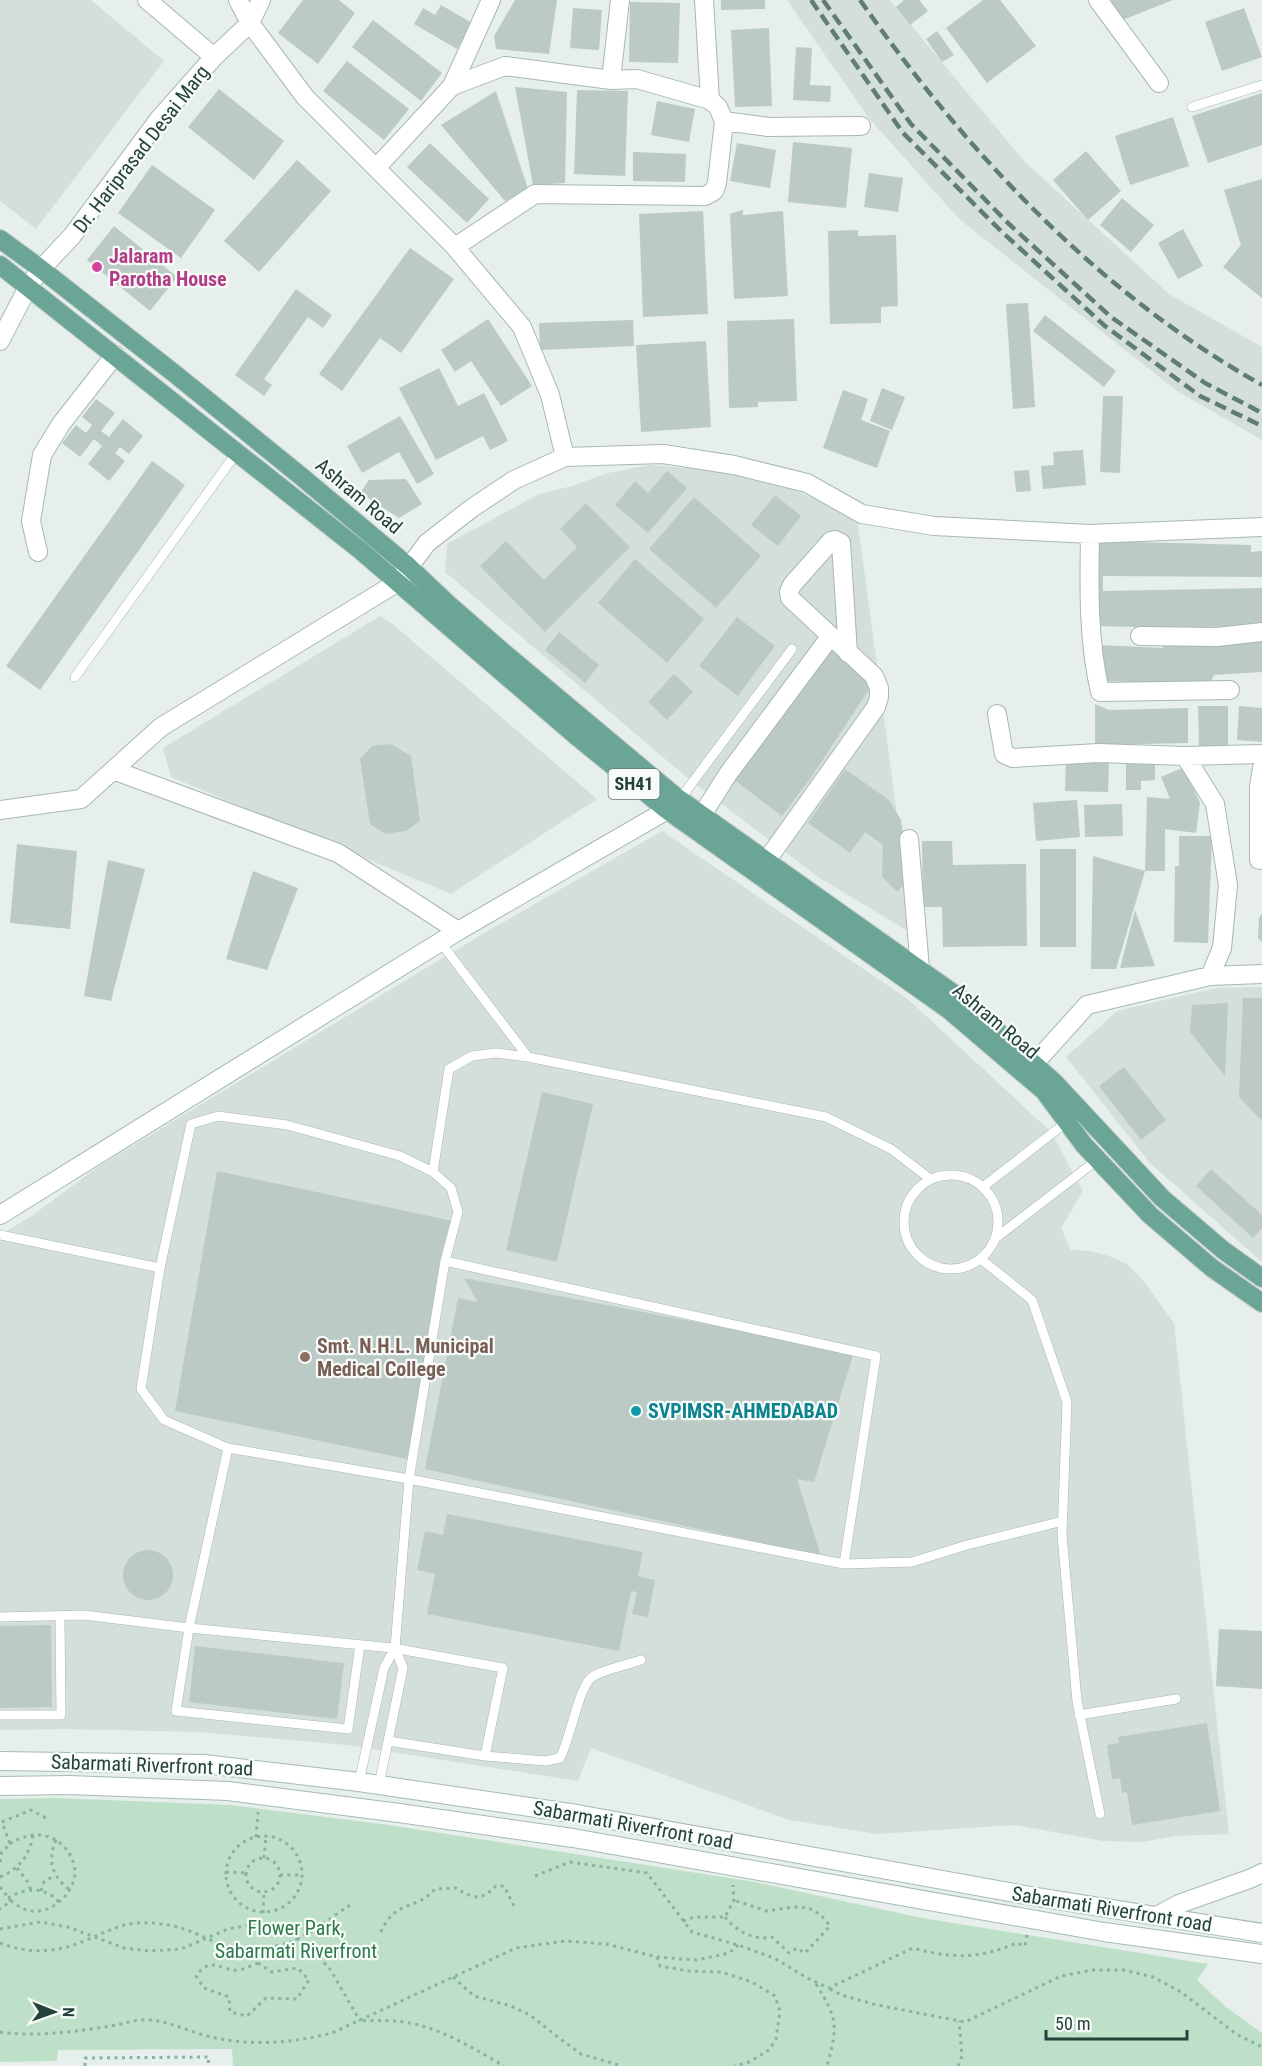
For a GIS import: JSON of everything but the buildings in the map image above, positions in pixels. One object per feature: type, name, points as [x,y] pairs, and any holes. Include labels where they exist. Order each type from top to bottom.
[{"type":"main road","name":"Ashram Road","points":[[0,239],[293,469],[408,566],[674,805],[702,815],[960,998],[1028,1069],[1044,1091],[1162,1198],[1223,1250],[1262,1278]]},
{"type":"main road","name":"Ashram Road","points":[[0,265],[398,582],[550,714],[1028,1069]]},
{"type":"main road","name":"Ashram Road","points":[[1073,1116],[1097,1160],[1150,1215],[1212,1268],[1262,1303]]},
{"type":"street","points":[[147,0],[214,57]]},
{"type":"street","points":[[238,0],[250,23],[305,97],[455,247],[522,327],[550,395],[565,457]]},
{"type":"street","name":"Dr. Hariprasad Desai Marg","points":[[0,341],[28,286],[41,269],[72,236],[159,119],[214,57],[250,23],[261,0]]},
{"type":"street","points":[[377,167],[452,86],[491,0]]},
{"type":"street","points":[[611,80],[620,0]]},
{"type":"street","points":[[704,0],[710,100]]},
{"type":"street","points":[[1098,0],[1159,83]]},
{"type":"street","points":[[452,86],[505,66],[611,80],[637,79],[710,100],[718,108],[724,121],[717,183],[714,191],[705,196],[535,194],[455,247]]},
{"type":"street","points":[[724,121],[768,127],[861,126]]},
{"type":"street","points":[[38,552],[32,521],[42,455],[61,424],[115,355]]},
{"type":"street","points":[[0,810],[81,799],[161,727],[398,582],[427,543],[472,508],[514,480],[565,457],[663,454],[734,465],[807,483],[862,514],[934,526],[1090,534],[1262,527]]},
{"type":"street","points":[[1090,534],[1088,601],[1093,662],[1100,692],[1230,690]]},
{"type":"street","points":[[767,860],[876,707],[879,697],[877,680],[793,602],[789,592],[792,585],[831,541],[839,540],[848,653]]},
{"type":"street","points":[[1140,636],[1217,637],[1262,632]]},
{"type":"street","points":[[702,815],[728,774],[830,637]]},
{"type":"street","points":[[997,714],[1004,754],[1013,758],[1098,753],[1185,756],[1262,754]]},
{"type":"street","points":[[1185,756],[1215,804],[1228,885],[1222,948],[1210,976]]},
{"type":"street","points":[[1258,860],[1259,788],[1262,768]]},
{"type":"street","points":[[113,770],[338,853],[458,932]]},
{"type":"street","points":[[0,1215],[458,932],[674,805]]},
{"type":"street","points":[[909,839],[920,969]]},
{"type":"street","points":[[1028,1069],[1088,1005],[1210,976],[1262,974]]},
{"type":"street","name":"Sabarmati Riverfront road","points":[[0,1761],[204,1764],[359,1782],[577,1814],[1031,1896],[1262,1933]]},
{"type":"street","points":[[236,1792],[239,1767]]},
{"type":"street","name":"Sabarmati Riverfront road","points":[[0,1786],[69,1785],[236,1792],[376,1810],[573,1838],[1028,1925],[1104,1932],[1262,1954]]},
{"type":"street","points":[[376,1810],[379,1785]]},
{"type":"street","points":[[1157,1916],[1179,1904],[1262,1873]]},
{"type":"street","points":[[1028,1925],[1031,1896]]},
{"type":"lane","points":[[1192,107],[1262,85]]},
{"type":"lane","points":[[75,677],[237,452]]},
{"type":"lane","points":[[674,805],[792,649]]},
{"type":"lane","points":[[441,943],[528,1057]]},
{"type":"lane","points":[[433,1172],[449,1069],[472,1056],[496,1053],[528,1057],[826,1117],[891,1149],[929,1178]]},
{"type":"lane","points":[[359,1782],[384,1668],[395,1648],[409,1479],[445,1261],[458,1212],[451,1188],[433,1172],[400,1156],[287,1125],[218,1116],[191,1124],[160,1268],[141,1389],[164,1420],[228,1448],[409,1479],[844,1564],[912,1562],[967,1545],[1063,1521]]},
{"type":"lane","points":[[984,1186],[1073,1116]]},
{"type":"lane","points":[[997,1238],[998,1210],[984,1186],[958,1173],[929,1178],[909,1196],[902,1222],[910,1248],[930,1266],[957,1270],[981,1260],[997,1238],[1097,1160]]},
{"type":"lane","points":[[0,1235],[160,1268]]},
{"type":"lane","points":[[981,1260],[1032,1300],[1067,1402],[1062,1535],[1079,1715],[1100,1814]]},
{"type":"lane","points":[[445,1261],[876,1356],[844,1564]]},
{"type":"lane","points":[[228,1448],[189,1628],[176,1711],[348,1729],[360,1645]]},
{"type":"lane","points":[[0,1617],[84,1615],[189,1628],[395,1648],[504,1668],[485,1756]]},
{"type":"lane","points":[[0,1715],[61,1715],[60,1617]]},
{"type":"lane","points":[[379,1785],[403,1668],[395,1648]]},
{"type":"lane","points":[[388,1741],[485,1756],[546,1761],[560,1758],[567,1745],[585,1684],[593,1676],[641,1660]]},
{"type":"lane","points":[[1079,1715],[1176,1699]]},
{"type":"path","points":[[256,1837],[258,1808]]},
{"type":"path","points":[[10,1844],[1,1822],[31,1810],[46,1818]]},
{"type":"path","points":[[0,1877],[17,1868],[31,1848],[33,1835]]},
{"type":"path","points":[[0,1862],[1,1854],[20,1837],[47,1835],[56,1840],[71,1855],[75,1871],[70,1890],[59,1902],[44,1910],[27,1910],[9,1899],[0,1887]]},
{"type":"path","points":[[264,1858],[266,1836]]},
{"type":"path","points":[[266,1836],[278,1839],[296,1853],[302,1875],[300,1887],[286,1905],[276,1911],[252,1911],[232,1896],[227,1885],[226,1872],[228,1862],[238,1846],[256,1837],[266,1836]]},
{"type":"path","points":[[56,1840],[51,1851],[51,1863],[61,1884],[70,1890]]},
{"type":"path","points":[[259,1858],[264,1858],[277,1866],[280,1875],[277,1885],[264,1892],[249,1884],[247,1873],[251,1864],[259,1858]]},
{"type":"path","points":[[535,1876],[570,1862],[647,1872],[692,1932],[774,1958],[841,1995],[877,2004],[965,2022],[1061,1976],[1093,1970],[1124,1970],[1153,1977],[1181,1992],[1236,2034],[1262,2047]]},
{"type":"path","points":[[17,1868],[31,1890]]},
{"type":"path","points":[[226,1872],[247,1873]]},
{"type":"path","points":[[40,1891],[44,1882],[55,1875]]},
{"type":"path","points":[[280,1875],[302,1875]]},
{"type":"path","points":[[725,1917],[734,1900],[733,1879]]},
{"type":"path","points":[[381,1932],[384,1924],[400,1908],[419,1903],[435,1889],[456,1888],[476,1897],[486,1895],[496,1886],[504,1886],[515,1908]]},
{"type":"path","points":[[0,1909],[18,1892],[31,1890],[47,1892],[59,1902]]},
{"type":"path","points":[[263,1912],[264,1892]]},
{"type":"path","points":[[725,1917],[734,1928],[762,1939],[772,1937],[789,1953],[797,1948],[805,1953],[830,1926],[821,1915],[809,1908],[793,1907],[766,1911],[734,1900]]},
{"type":"path","points":[[0,1942],[15,1948],[39,1951],[62,1949],[110,1929],[136,1923],[181,1928],[232,1947],[259,1947],[288,1943],[350,1905]]},
{"type":"path","points":[[683,1921],[694,1917],[725,1917]]},
{"type":"path","points":[[0,1929],[40,1922],[68,1927],[124,1948],[149,1951],[181,1948],[228,1929],[252,1925],[284,1932],[307,1945],[330,1969],[360,2021]]},
{"type":"path","points":[[829,1988],[914,1947],[941,1955],[965,1956],[986,1953],[1017,1943],[1025,1946],[1028,1925]]},
{"type":"path","points":[[0,2032],[66,2033],[141,2020],[171,2023],[199,2034],[229,2040],[262,2043],[303,2041],[332,2033],[360,2021],[516,1948],[565,1941],[606,1944],[657,1957],[697,1960],[729,1953],[738,1945]]},
{"type":"path","points":[[258,1964],[259,1947]]},
{"type":"path","points":[[657,1957],[660,1966],[688,1971],[721,1972],[752,1982],[775,1996],[780,2011],[776,2039],[769,2050],[749,2062],[734,2066]]},
{"type":"path","points":[[212,1964],[238,1970],[258,1964],[272,1972],[298,1968],[309,1980],[297,1999],[266,1998],[247,2016],[230,2012],[229,1997],[204,1988],[196,1976],[201,1968],[212,1964]]},
{"type":"path","points":[[453,1977],[474,1996],[496,2001],[530,2015],[582,2054],[622,2066]]},
{"type":"path","points":[[815,1982],[827,2000],[835,2020],[833,2045],[827,2066]]},
{"type":"path","points":[[360,2021],[390,2020],[416,2024],[441,2033],[504,2066]]},
{"type":"path","points":[[958,2066],[962,2056],[959,2021]]},
{"type":"path","points":[[85,2066],[85,2058],[209,2057],[208,2066]]},
{"type":"shaded area","points":[[0,0],[91,0],[164,61],[36,229],[0,201]]},
{"type":"shaded area","points":[[787,0],[890,0],[1024,161],[1169,294],[1262,347],[1262,440],[1177,391],[959,219],[868,117]]},
{"type":"shaded area","points":[[650,465],[707,470],[777,482],[855,517],[858,524],[913,934],[818,877],[684,775],[445,572],[447,544],[539,494],[572,486],[608,473]]},
{"type":"shaded area","points":[[380,616],[390,622],[597,799],[451,894],[171,777],[163,748]]},
{"type":"shaded area","points":[[662,831],[909,1000],[1051,1132],[1083,1191],[1061,1228],[1071,1250],[1090,1251],[1127,1264],[1145,1283],[1174,1323],[1229,1834],[1175,1836],[1142,1842],[1103,1841],[1014,1825],[877,1834],[789,1820],[591,1748],[578,1781],[347,1745],[199,1732],[0,1730],[0,1235],[33,1215],[99,1166],[474,939]]},
{"type":"shaded area","points":[[1262,987],[1262,1262],[1150,1163],[1066,1057],[1117,1011],[1215,988]]},
{"type":"green space","name":"Flower Park, Sabarmati Riverfront","points":[[56,1798],[231,1805],[389,1825],[755,1882],[922,1918],[1208,1964],[1197,1980],[1227,2008],[1262,2033],[1262,2066],[233,2066],[232,2049],[58,2050],[57,2061],[0,2062],[0,1799]]},
{"type":"railway","points":[[811,0],[903,133],[1002,232],[1105,326],[1200,396],[1262,426]]},
{"type":"railway","points":[[823,0],[911,124],[1009,224],[1111,317],[1205,383],[1262,413]]},
{"type":"railway","points":[[860,0],[945,112],[991,165],[1040,215],[1091,263],[1145,308],[1202,348],[1262,385]]},
{"type":"place","name":"Jalaram Parotha House","points":[[97,267]]},
{"type":"place","name":"Smt. N.H.L. Municipal Medical College","points":[[305,1357]]},
{"type":"place","name":"SVPIMSR-AHMEDABAD","points":[[636,1411]]}]
